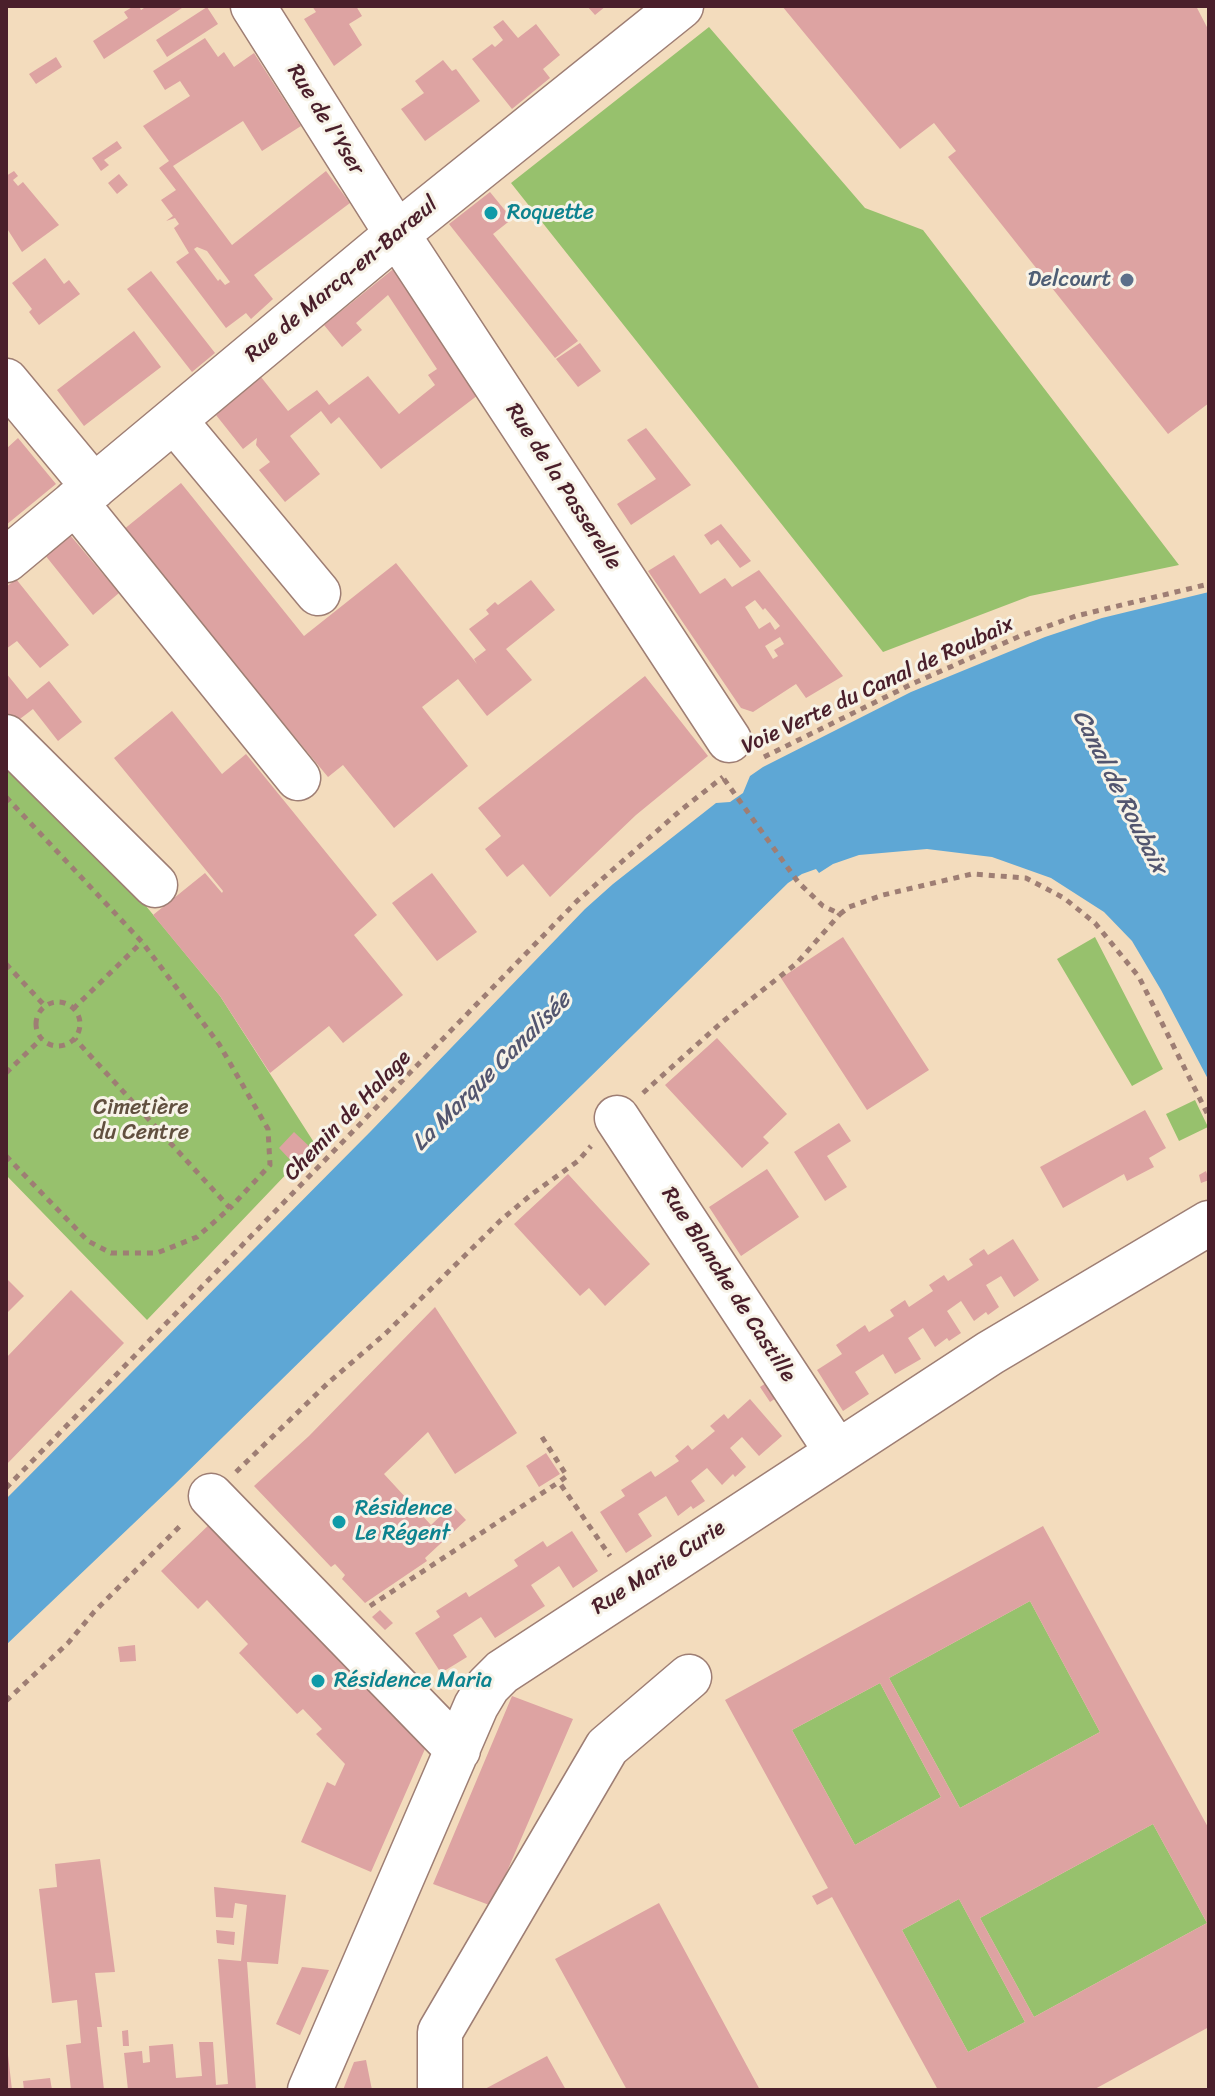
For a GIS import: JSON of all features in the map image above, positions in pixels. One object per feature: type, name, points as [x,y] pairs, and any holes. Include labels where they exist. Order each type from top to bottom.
[{"type":"street","name":"Rue de l'Yser","points":[[253,6],[397,234]]},
{"type":"street","name":"Rue de Marcq-en-Barœul","points":[[6,560],[397,234],[681,6]]},
{"type":"street","name":"Rue de la Passerelle","points":[[397,234],[735,763]]},
{"type":"street","points":[[6,381],[84,494],[298,778]]},
{"type":"street","points":[[174,420],[318,593]]},
{"type":"street","points":[[6,737],[155,885]]},
{"type":"street","name":"Rue Blanche de Castille","points":[[617,1118],[837,1452]]},
{"type":"street","name":"Rue Marie Curie","points":[[310,2090],[476,1706],[488,1686],[502,1672],[990,1353],[1209,1223]]},
{"type":"street","points":[[211,1496],[458,1750]]},
{"type":"street","points":[[440,2090],[440,2032],[607,1747],[689,1677]]},
{"type":"path","name":"Voie Verte du Canal de Roubaix","points":[[840,914],[823,906],[798,882],[736,796],[735,763],[1020,636],[1076,616],[1209,584]]},
{"type":"path","name":"Chemin de Halage","points":[[6,1488],[577,901],[735,763]]},
{"type":"path","points":[[6,797],[142,942],[219,1044],[268,1129],[270,1165],[230,1208],[197,1237],[157,1253],[111,1253],[88,1241],[6,1156]]},
{"type":"path","points":[[6,1701],[68,1643],[94,1612],[211,1496],[328,1383],[386,1333],[501,1220],[578,1161],[617,1118],[721,1023],[797,963],[849,907],[883,895],[972,874],[1026,878],[1064,898],[1095,923],[1139,977],[1209,1117]]},
{"type":"path","points":[[73,1009],[142,942]]},
{"type":"path","points":[[6,964],[45,1006]]},
{"type":"path","points":[[56,1002],[73,1009],[80,1025],[75,1039],[61,1047],[41,1039],[35,1022],[45,1006],[56,1002]]},
{"type":"path","points":[[6,1073],[41,1039]]},
{"type":"path","points":[[75,1039],[230,1208]]},
{"type":"path","points":[[339,1627],[567,1476],[542,1437]]},
{"type":"path","points":[[559,1482],[631,1587]]},
{"type":"green space","points":[[709,27],[865,208],[923,230],[1179,565],[1030,596],[883,652],[511,183]]},
{"type":"green space","name":"Cimetière du Centre","points":[[6,760],[67,810],[220,996],[315,1144],[147,1320],[6,1175]]},
{"type":"green space","points":[[1095,937],[1163,1069],[1132,1086],[1057,959]]},
{"type":"green space","points":[[1195,1100],[1208,1127],[1179,1141],[1166,1114]]},
{"type":"green space","points":[[1030,1601],[1100,1732],[960,1808],[889,1678]]},
{"type":"green space","points":[[880,1683],[941,1797],[855,1845],[792,1730]]},
{"type":"green space","points":[[1153,1824],[1207,1923],[1034,2017],[980,1918]]},
{"type":"green space","points":[[959,1899],[1025,2022],[968,2052],[902,1930]]},
{"type":"water","points":[[1209,592],[1209,1081],[1132,941],[1104,912],[1051,878],[992,857],[927,849],[859,855],[833,864],[819,873],[816,869],[802,874],[788,883],[173,1486],[6,1645],[6,1499],[613,884],[716,803],[730,802],[743,793],[750,776],[763,767],[911,692],[1045,637],[1102,618]]},
{"type":"building","points":[[139,6],[141,10],[147,6],[185,6],[104,59],[93,41],[128,18],[124,12]]},
{"type":"building","points":[[312,6],[356,6],[362,16],[349,24],[362,45],[334,66],[304,19],[316,12]]},
{"type":"building","points":[[587,6],[606,6],[595,15]]},
{"type":"building","name":"Delcourt","points":[[782,6],[1196,6],[1209,31],[1209,403],[1168,434],[948,157],[956,151],[934,123],[900,149]]},
{"type":"building","points":[[207,7],[218,24],[167,57],[156,40]]},
{"type":"building","points":[[503,20],[518,38],[536,24],[560,55],[543,69],[550,78],[512,109],[472,59],[503,40],[493,27]]},
{"type":"building","points":[[205,38],[218,57],[224,52],[234,67],[254,53],[301,126],[262,151],[243,121],[173,166],[232,245],[326,171],[350,203],[254,275],[273,299],[251,319],[246,313],[226,328],[176,262],[189,253],[174,228],[179,224],[175,218],[166,221],[173,216],[161,200],[176,190],[159,168],[169,161],[143,126],[190,96],[180,81],[165,90],[153,71]],"holes":[[[197,247],[207,251],[230,282],[225,285],[220,279],[218,281],[194,249]]]},
{"type":"building","points":[[56,57],[62,67],[36,84],[29,74]]},
{"type":"building","points":[[443,60],[452,71],[456,69],[480,101],[425,141],[401,109],[424,93],[415,81]]},
{"type":"building","points":[[117,141],[122,148],[104,160],[109,165],[101,171],[92,158]]},
{"type":"building","points":[[14,171],[18,176],[13,180],[18,186],[23,182],[59,225],[22,252],[6,227],[6,176]]},
{"type":"building","points":[[119,174],[128,185],[117,194],[108,183]]},
{"type":"building","points":[[490,192],[512,219],[493,234],[578,341],[555,358],[449,224]]},
{"type":"building","points":[[45,258],[64,284],[69,280],[80,294],[39,325],[29,312],[32,309],[12,283]]},
{"type":"building","points":[[397,266],[482,392],[381,469],[339,417],[331,424],[321,411],[290,436],[320,474],[285,502],[259,470],[270,462],[256,445],[257,438],[243,449],[216,415],[261,377],[288,411],[317,390],[329,405],[368,376],[399,414],[435,385],[428,375],[437,369],[388,295],[356,323],[362,330],[342,347],[324,325]]},
{"type":"building","points":[[151,271],[215,353],[192,372],[127,289]]},
{"type":"building","points":[[134,331],[161,367],[84,426],[57,390]]},
{"type":"building","points":[[580,343],[601,371],[578,387],[556,359]]},
{"type":"building","points":[[646,428],[691,485],[631,525],[617,504],[656,479],[627,440]]},
{"type":"building","points":[[18,438],[56,484],[6,525],[6,449]]},
{"type":"building","points":[[181,483],[304,636],[396,563],[477,664],[474,659],[486,650],[469,629],[489,614],[486,610],[495,602],[498,605],[531,580],[555,610],[506,649],[532,680],[487,716],[458,679],[422,707],[468,766],[394,828],[343,765],[328,777],[123,530]]},
{"type":"building","points":[[721,524],[751,561],[740,568],[718,540],[711,545],[704,535]]},
{"type":"building","points":[[70,535],[119,593],[93,615],[45,555]]},
{"type":"building","points":[[674,555],[700,594],[725,578],[732,587],[759,570],[843,676],[806,698],[796,684],[753,712],[741,708],[648,571]],"holes":[[[755,600],[763,610],[765,608],[780,626],[775,630],[770,622],[759,629],[745,607]],[[780,637],[784,644],[774,650],[778,656],[773,659],[765,646]]]},
{"type":"building","points":[[16,579],[69,645],[40,668],[17,641],[6,649],[6,587]]},
{"type":"building","points":[[6,673],[27,699],[49,681],[82,722],[58,741],[33,709],[12,725],[6,718]]},
{"type":"building","points":[[645,676],[708,756],[636,815],[550,897],[523,864],[507,877],[485,849],[501,836],[478,808]]},
{"type":"building","points":[[172,711],[222,774],[246,754],[377,915],[354,935],[403,995],[343,1043],[329,1026],[270,1073],[220,996],[153,915],[205,873],[223,891],[114,758]]},
{"type":"building","points":[[432,873],[477,932],[437,961],[392,903]]},
{"type":"building","points":[[843,937],[929,1070],[867,1110],[781,978]]},
{"type":"building","points":[[717,1038],[787,1114],[763,1137],[769,1143],[742,1168],[665,1085]]},
{"type":"building","points":[[1145,1110],[1166,1148],[1149,1158],[1154,1167],[1127,1181],[1124,1174],[1063,1208],[1040,1167]]},
{"type":"building","points":[[839,1123],[851,1141],[827,1156],[847,1187],[825,1201],[794,1152]]},
{"type":"building","points":[[294,1132],[311,1148],[295,1165],[279,1148]]},
{"type":"building","points":[[767,1169],[799,1217],[741,1256],[709,1207]]},
{"type":"building","points":[[1206,1171],[1209,1180],[1201,1183],[1199,1175]]},
{"type":"building","points":[[568,1174],[650,1264],[605,1306],[589,1288],[580,1296],[514,1224]]},
{"type":"building","points":[[1013,1239],[1039,1280],[1014,1297],[1001,1276],[986,1285],[999,1307],[974,1321],[961,1301],[947,1311],[961,1333],[935,1347],[923,1328],[908,1338],[921,1359],[895,1374],[883,1354],[855,1372],[869,1394],[843,1411],[817,1370],[842,1354],[836,1345],[865,1325],[869,1332],[894,1316],[890,1310],[905,1300],[909,1307],[933,1291],[929,1285],[944,1275],[948,1281],[973,1265],[969,1259],[984,1249],[988,1255]]},
{"type":"building","points":[[6,1278],[24,1296],[6,1314]]},
{"type":"building","points":[[71,1290],[124,1343],[6,1465],[6,1358]]},
{"type":"building","points":[[435,1307],[517,1433],[455,1474],[428,1432],[384,1474],[431,1525],[452,1505],[466,1520],[425,1558],[427,1561],[365,1603],[342,1579],[345,1575],[335,1564],[331,1567],[254,1486],[309,1436]]},
{"type":"building","points":[[769,1381],[779,1396],[770,1402],[760,1387]]},
{"type":"building","points":[[750,1399],[782,1436],[759,1456],[742,1437],[730,1448],[746,1467],[722,1485],[707,1468],[691,1481],[705,1501],[693,1509],[691,1506],[678,1516],[666,1496],[638,1514],[652,1536],[626,1553],[600,1512],[625,1496],[621,1490],[651,1471],[655,1477],[679,1461],[675,1456],[688,1445],[692,1450],[715,1431],[710,1426],[724,1414],[728,1419]]},
{"type":"building","points":[[546,1453],[560,1474],[539,1487],[526,1466]]},
{"type":"building","name":"Résidence Maria","points":[[215,1519],[314,1634],[320,1628],[428,1742],[371,1872],[301,1842],[327,1782],[335,1786],[345,1764],[316,1734],[322,1729],[303,1709],[297,1714],[239,1653],[248,1644],[207,1600],[198,1609],[161,1571]]},
{"type":"building","points":[[1043,1526],[1209,1829],[1209,2027],[1093,2090],[938,2090],[832,1897],[817,1905],[812,1896],[828,1888],[725,1700]],"holes":[[[1030,1601],[1100,1732],[960,1808],[889,1678]],[[880,1683],[941,1797],[855,1845],[792,1730]],[[1153,1824],[1207,1923],[1034,2017],[980,1918]],[[959,1899],[1025,2022],[968,2052],[902,1930]]]},
{"type":"building","points":[[572,1531],[598,1571],[573,1588],[559,1566],[531,1585],[545,1606],[495,1638],[481,1617],[453,1635],[467,1657],[441,1673],[415,1633],[440,1617],[436,1611],[466,1592],[469,1597],[518,1566],[514,1560],[543,1541],[547,1547]]},
{"type":"building","points":[[380,1610],[393,1623],[385,1630],[372,1617]]},
{"type":"building","points":[[135,1645],[136,1661],[120,1662],[118,1647]]},
{"type":"building","points":[[512,1696],[573,1719],[492,1906],[433,1884]]},
{"type":"building","points":[[100,1859],[115,1972],[95,1973],[102,2027],[97,2027],[104,2090],[71,2090],[66,2045],[81,2043],[77,2000],[52,2003],[39,1889],[57,1887],[55,1864]]},
{"type":"building","points":[[214,1887],[286,1895],[278,1964],[247,1962],[256,2090],[128,2090],[124,2053],[142,2051],[143,2063],[150,2062],[149,2046],[173,2044],[176,2078],[202,2076],[199,2042],[213,2042],[216,2085],[228,2084],[218,1959],[241,1961],[247,1905],[235,1903],[233,1918],[216,1917]]},
{"type":"building","points":[[659,1903],[760,2090],[627,2090],[555,1959]]},
{"type":"building","points":[[216,1930],[235,1932],[234,1945],[217,1943]]},
{"type":"building","points":[[302,1967],[329,1970],[300,2035],[276,2024]]},
{"type":"building","points":[[128,2030],[129,2046],[123,2046],[122,2031]]},
{"type":"building","points":[[8,2055],[12,2090],[6,2090]]},
{"type":"building","points":[[547,2056],[566,2090],[483,2090]]},
{"type":"building","points":[[366,2060],[372,2090],[343,2090],[354,2062]]},
{"type":"building","points":[[50,2078],[52,2090],[24,2090],[23,2081]]},
{"type":"place","name":"Roquette","points":[[491,213]]},
{"type":"place","name":"Delcourt","points":[[1127,280]]},
{"type":"place","name":"Résidence Le Régent","points":[[339,1522]]},
{"type":"place","name":"Résidence Maria","points":[[318,1681]]},
{"type":"water label","name":"Canal de Roubaix","points":[[1119,792]]},
{"type":"water label","name":"La Marque Canalisée","points":[[492,1072]]}]
